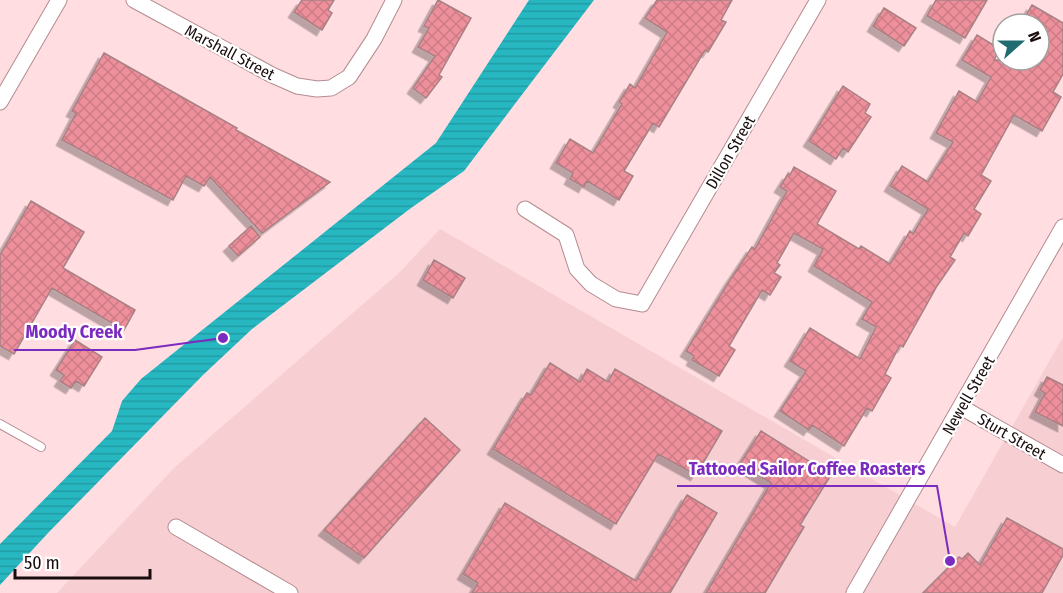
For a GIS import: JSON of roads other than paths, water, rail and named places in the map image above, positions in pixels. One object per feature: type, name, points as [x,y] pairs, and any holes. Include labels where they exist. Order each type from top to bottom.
[{"type":"street","points":[[0,102],[59,0]]},
{"type":"street","name":"Marshall Street","points":[[134,0],[297,87],[331,88],[349,77],[357,67],[394,0]]},
{"type":"street","name":"Dillon Street","points":[[525,209],[566,235],[577,269],[591,284],[616,299],[642,304],[818,0]]},
{"type":"street","name":"Newell Street","points":[[854,593],[1063,227]]},
{"type":"street","name":"Sturt Street","points":[[961,406],[1063,465]]},
{"type":"street","points":[[176,527],[290,593]]},
{"type":"lane","points":[[0,424],[41,447]]},
{"type":"water","points":[[529,0],[594,0],[464,171],[411,208],[252,329],[203,375],[0,585],[0,544],[112,431],[122,401],[141,379],[436,143]]},
{"type":"place","name":"Moody Creek","points":[[223,338]]},
{"type":"place","name":"Tattooed Sailor Coffee Roasters","points":[[950,561]]}]
